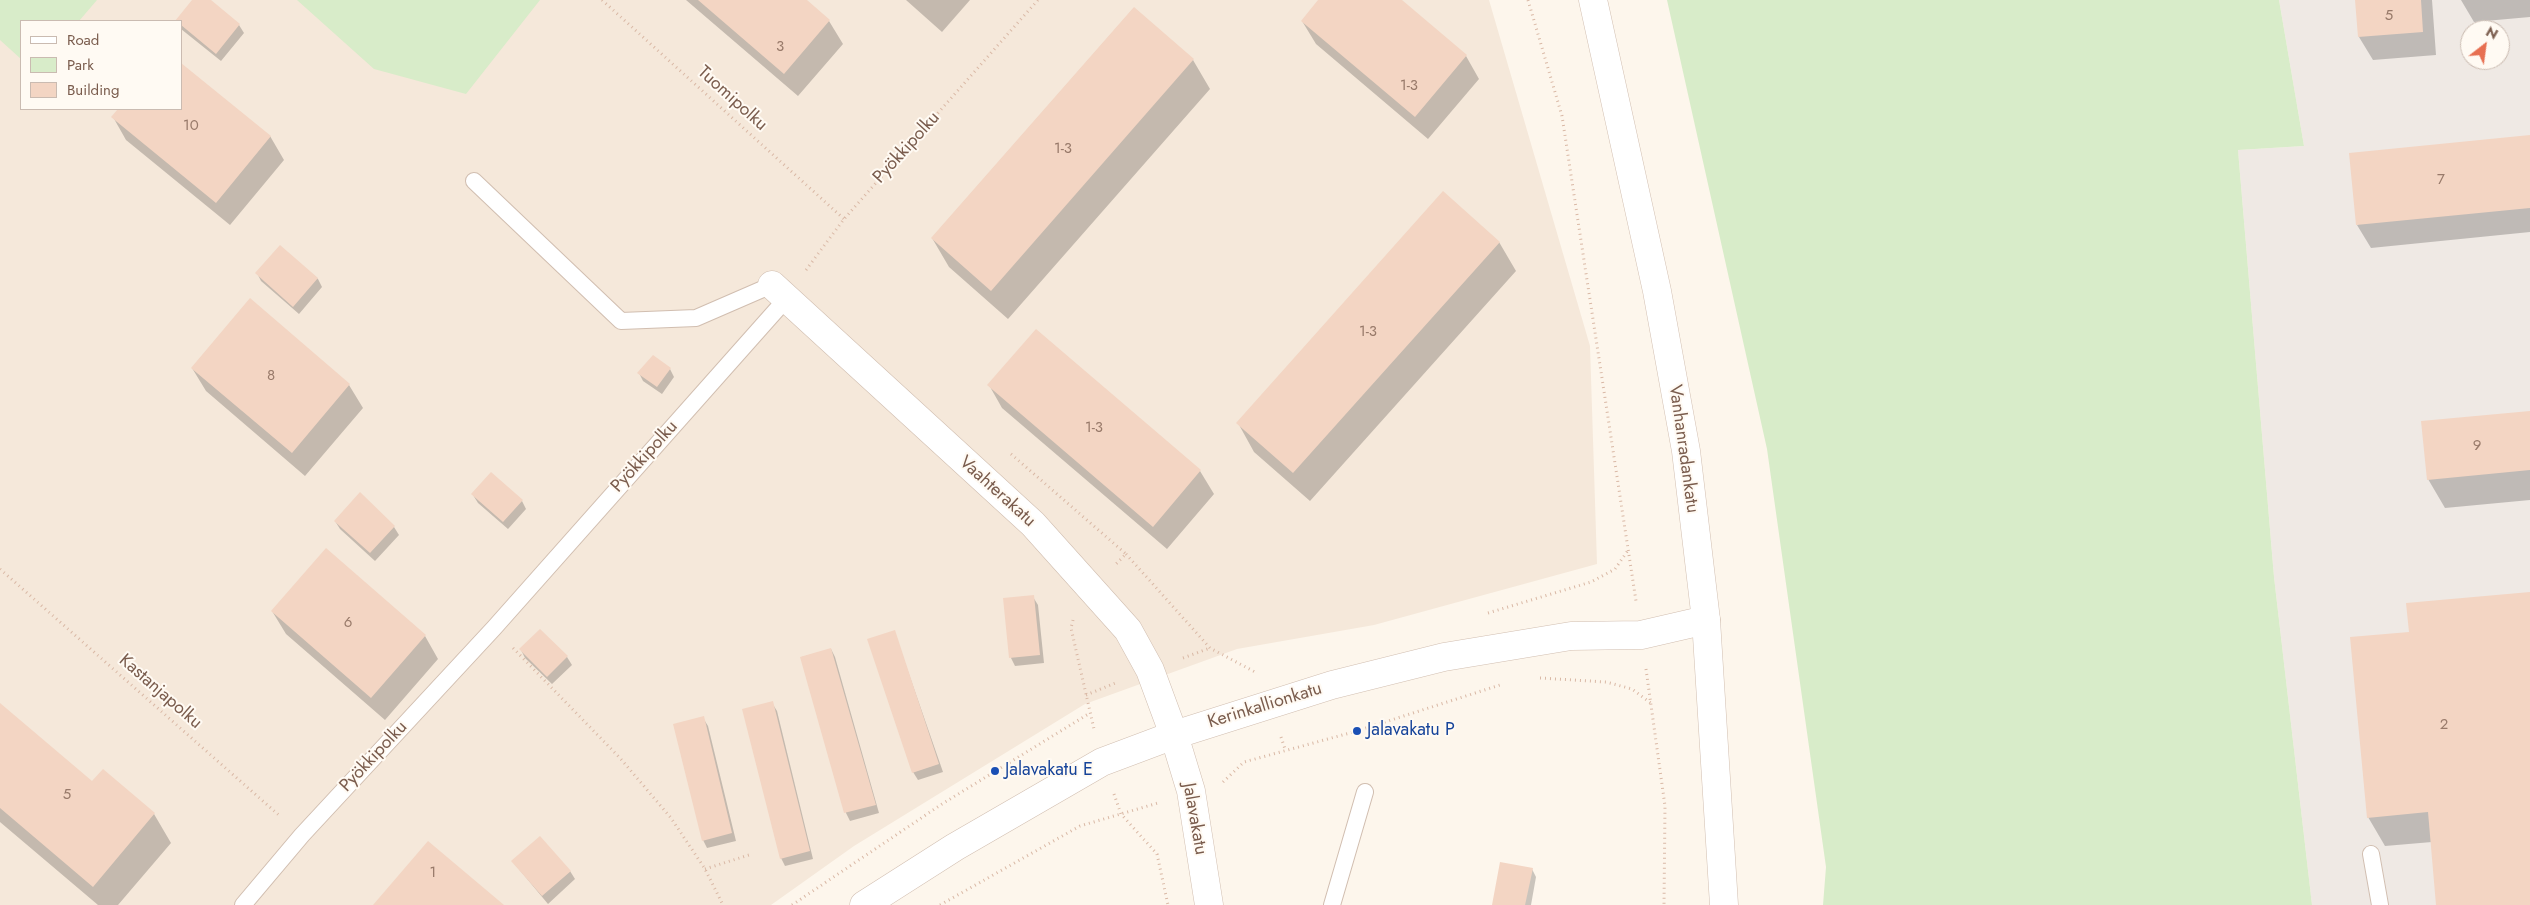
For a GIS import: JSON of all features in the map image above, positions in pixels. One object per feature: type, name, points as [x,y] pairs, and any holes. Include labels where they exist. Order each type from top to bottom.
[{"type":"street","name":"Vanhanradankatu","points":[[1593,0],[1658,291],[1686,451],[1706,620],[1724,905]]},
{"type":"street","name":"Vaahterakatu","points":[[779,292],[1033,524],[1128,630],[1150,670],[1174,735]]},
{"type":"street","name":"Kerinkallionkatu","points":[[864,905],[955,848],[1102,762],[1174,735],[1332,686],[1444,657],[1571,636],[1641,636],[1706,620]]},
{"type":"street","name":"Jalavakatu","points":[[1174,735],[1192,792],[1209,905]]},
{"type":"lane","points":[[474,180],[621,321],[696,318],[779,292]]},
{"type":"lane","name":"Pyökkipolku","points":[[243,905],[302,835],[494,628],[779,292]]},
{"type":"lane","points":[[1332,905],[1365,792]]},
{"type":"lane","points":[[2372,854],[2380,905]]},
{"type":"path","name":"Tuomipolku","points":[[602,0],[844,219]]},
{"type":"path","name":"Pyökkipolku","points":[[779,292],[1038,0]]},
{"type":"path","points":[[1528,0],[1562,116],[1629,549],[1665,806],[1664,905]]},
{"type":"path","points":[[1480,615],[1591,582],[1615,569],[1629,549]]},
{"type":"path","points":[[1126,554],[1210,648],[1257,674]]},
{"type":"path","name":"Kastanjapolku","points":[[0,569],[302,835]]},
{"type":"path","points":[[494,628],[620,758],[671,818],[705,869],[722,905]]},
{"type":"path","points":[[1538,678],[1606,682],[1632,688],[1652,704]]},
{"type":"path","points":[[940,905],[1080,826],[1222,782],[1244,762],[1357,730],[1509,682]]},
{"type":"path","points":[[792,905],[942,804],[1090,713]]},
{"type":"path","points":[[705,869],[752,854]]},
{"type":"shaded area","points":[[0,0],[1489,0],[1590,346],[1597,564],[1374,625],[1237,649],[1085,704],[854,846],[771,905],[0,905]]},
{"type":"shaded area","points":[[2279,0],[2530,0],[2530,905],[2312,905],[2274,577],[2238,150],[2304,146]]},
{"type":"green space","points":[[0,0],[97,0],[80,20],[20,20],[20,58],[0,40]]},
{"type":"green space","points":[[297,0],[540,0],[466,94],[374,69]]},
{"type":"green space","points":[[1667,0],[2279,0],[2304,146],[2238,150],[2274,577],[2312,905],[1823,905],[1826,867],[1767,449]]},
{"type":"building","points":[[192,0],[211,0],[240,24],[216,54],[182,26],[182,20],[176,20]]},
{"type":"building","points":[[698,0],[807,0],[830,20],[784,74]]},
{"type":"building","points":[[1318,0],[1402,0],[1467,55],[1415,117],[1301,21]]},
{"type":"building","points":[[2355,0],[2421,0],[2423,32],[2358,37]]},
{"type":"building","points":[[1134,7],[1194,59],[991,291],[931,238]]},
{"type":"building","points":[[182,64],[271,136],[216,203],[111,117],[117,110],[182,110]]},
{"type":"building","points":[[2530,135],[2530,208],[2356,225],[2349,153]]},
{"type":"building","points":[[1443,191],[1500,242],[1293,473],[1236,423]]},
{"type":"building","points":[[280,245],[318,278],[293,307],[255,273]]},
{"type":"building","points":[[250,298],[350,384],[292,453],[191,368]]},
{"type":"building","points":[[1036,329],[1201,470],[1153,527],[987,385]]},
{"type":"building","points":[[653,355],[671,368],[657,387],[637,373]]},
{"type":"building","points":[[2530,411],[2530,470],[2427,480],[2421,421]]},
{"type":"building","points":[[491,472],[523,500],[503,522],[471,494]]},
{"type":"building","points":[[360,492],[395,526],[370,553],[334,521]]},
{"type":"building","points":[[326,548],[426,635],[371,698],[271,611]]},
{"type":"building","points":[[2530,592],[2530,905],[2436,905],[2428,812],[2367,818],[2350,637],[2409,632],[2406,603]]},
{"type":"building","points":[[1034,595],[1040,655],[1009,658],[1003,598]]},
{"type":"building","points":[[540,629],[568,656],[547,677],[519,649]]},
{"type":"building","points":[[895,630],[939,764],[912,773],[867,639]]},
{"type":"building","points":[[831,648],[876,805],[844,813],[800,657]]},
{"type":"building","points":[[773,701],[810,851],[780,859],[742,709]]},
{"type":"building","points":[[0,703],[92,781],[103,769],[155,813],[93,887],[0,808]]},
{"type":"building","points":[[704,716],[732,833],[702,841],[673,724]]},
{"type":"building","points":[[540,836],[571,871],[542,896],[511,861]]},
{"type":"building","points":[[428,841],[504,905],[373,905]]},
{"type":"building","points":[[1500,862],[1533,868],[1525,905],[1492,905]]},
{"type":"place","name":"Jalavakatu P","points":[[1357,731]]},
{"type":"place","name":"Jalavakatu E","points":[[995,771]]}]
